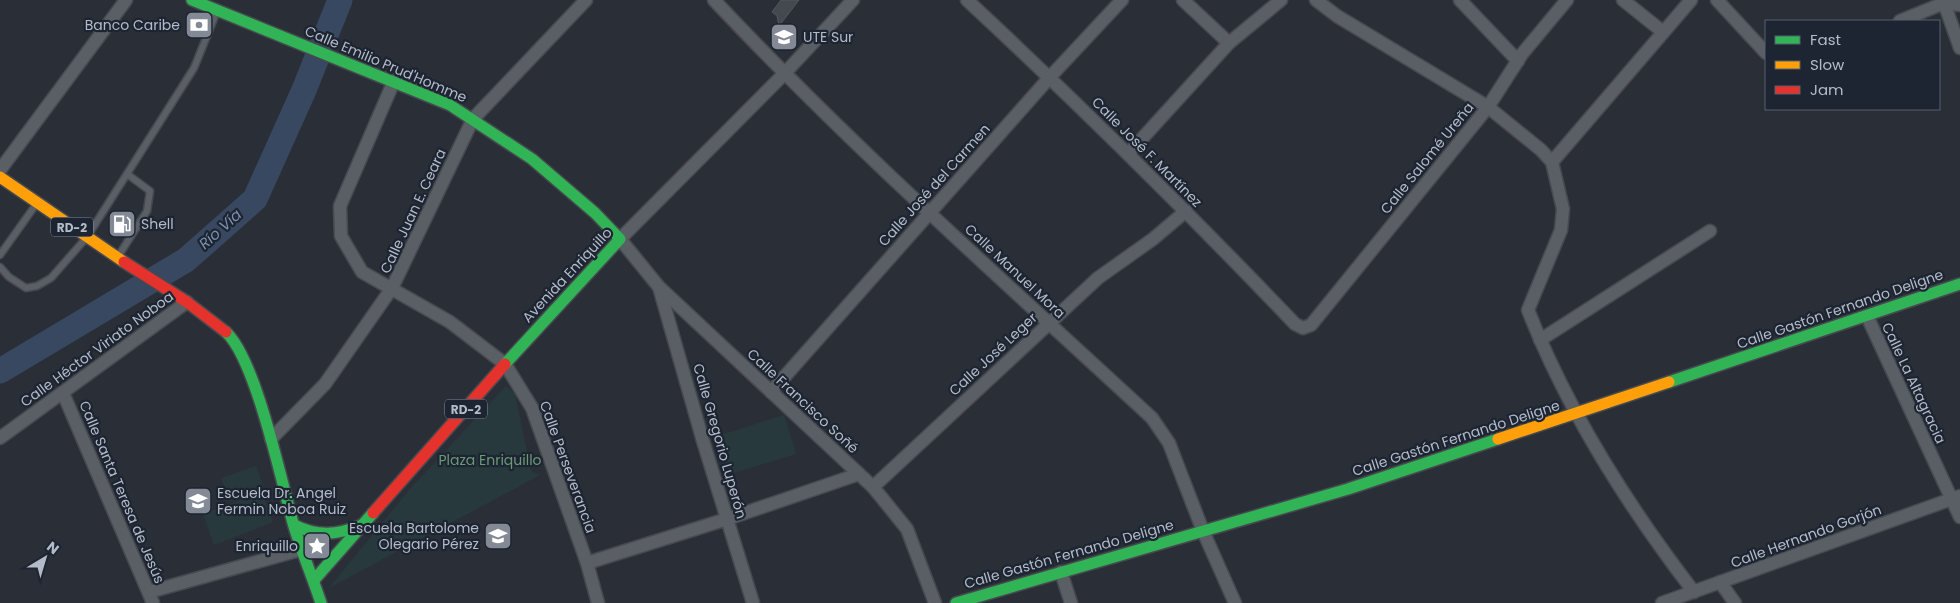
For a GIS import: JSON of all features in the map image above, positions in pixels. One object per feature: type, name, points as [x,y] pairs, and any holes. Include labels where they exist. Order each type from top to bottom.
[{"type":"main road","name":"Calle Emilio Prud'Homme","points":[[192,0],[219,5],[313,48],[450,105],[532,158],[595,212],[620,240]]},
{"type":"main road","name":"RD-2","points":[[0,177],[87,237],[174,293],[228,334],[240,351],[271,439],[294,525],[321,603]]},
{"type":"main road","name":"Avenida Enriquillo","points":[[314,580],[505,364],[620,240]]},
{"type":"main road","name":"Calle Gastón Fernando Deligne","points":[[956,603],[1348,489],[1960,284]]},
{"type":"main road","points":[[294,525],[315,534],[332,535],[363,525]]},
{"type":"street","points":[[0,170],[126,0]]},
{"type":"street","name":"Calle Juan E. Ceara","points":[[271,439],[325,384],[392,288],[473,119],[586,0]]},
{"type":"street","name":"Calle Manuel Mora","points":[[714,0],[784,74],[930,213],[1152,418],[1169,443],[1203,531],[1235,603]]},
{"type":"street","name":"Avenida Enriquillo","points":[[620,240],[784,74],[853,0]]},
{"type":"street","name":"Calle José del Carmen","points":[[771,392],[1050,77],[1122,0]]},
{"type":"street","points":[[1183,0],[1229,43]]},
{"type":"street","points":[[1128,154],[1229,43],[1281,0]]},
{"type":"street","points":[[1316,0],[1337,16],[1488,107],[1541,150],[1552,162],[1563,209],[1561,230],[1528,310],[1575,414],[1652,538],[1694,592]]},
{"type":"street","points":[[1460,0],[1518,61]]},
{"type":"street","name":"Calle Salomé Ureña","points":[[1303,328],[1311,325],[1488,107],[1518,61],[1567,0]]},
{"type":"street","points":[[1623,0],[1663,32]]},
{"type":"street","points":[[1552,162],[1691,0]]},
{"type":"street","points":[[1716,0],[1765,52]]},
{"type":"street","points":[[1902,20],[1943,1],[1960,5]]},
{"type":"street","points":[[1943,1],[1960,48]]},
{"type":"street","name":"Calle José F. Martínez","points":[[974,2],[1186,211],[1295,324],[1303,328]]},
{"type":"street","name":"Calle Perseverancia","points":[[394,81],[340,206],[341,236],[362,272],[450,322],[505,364],[532,408],[587,563],[598,603]]},
{"type":"street","name":"Calle José Leger","points":[[873,487],[1048,322],[1098,278],[1152,239],[1186,211]]},
{"type":"street","points":[[1540,340],[1710,231]]},
{"type":"street","name":"Calle Francisco Soñé","points":[[620,240],[659,287],[873,487],[907,529],[935,603]]},
{"type":"street","name":"Calle Gregorio Luperón","points":[[659,287],[753,603]]},
{"type":"street","name":"Calle Héctor Viriato Noboa","points":[[0,438],[187,302]]},
{"type":"street","name":"Calle La Altagracia","points":[[1867,316],[1956,498],[1960,517]]},
{"type":"street","name":"Calle Santa Teresa de Jesús","points":[[63,393],[151,598]]},
{"type":"street","points":[[587,563],[727,519],[859,474]]},
{"type":"street","name":"Calle Hernando Gorjón","points":[[1662,603],[1956,498]]},
{"type":"street","points":[[151,598],[303,549]]},
{"type":"street","points":[[1061,572],[1071,603]]},
{"type":"street","points":[[1720,582],[1735,603]]},
{"type":"lane","points":[[0,267],[9,277],[26,288],[37,286],[50,278],[87,237],[194,68],[219,5]]},
{"type":"lane","points":[[117,257],[147,211],[150,191],[127,174]]},
{"type":"lane","points":[[0,255],[38,203]]},
{"type":"green space","name":"Plaza Enriquillo","points":[[506,386],[515,394],[531,471],[540,475],[329,588],[409,490]]},
{"type":"green space","points":[[784,415],[796,454],[730,474],[718,436]]},
{"type":"green space","points":[[256,466],[264,489],[229,501],[221,478]]},
{"type":"green space","points":[[262,492],[273,522],[214,545],[203,514]]},
{"type":"building","points":[[781,0],[799,0],[779,26],[777,16],[772,12]]},
{"type":"waterway","name":"Río Vía","points":[[0,371],[186,260],[255,199],[304,90],[340,0]]},
{"type":"traffic: fast","points":[[192,0],[450,105],[532,159],[595,213],[620,239],[505,364]]},
{"type":"traffic: fast","points":[[1669,382],[1960,284]]},
{"type":"traffic: fast","points":[[226,332],[237,346],[257,393],[299,543],[321,603]]},
{"type":"traffic: fast","points":[[956,603],[1348,489],[1498,439]]},
{"type":"traffic: fast","points":[[314,580],[373,513]]},
{"type":"traffic: fast","points":[[294,525],[319,533],[336,533],[362,525]]},
{"type":"traffic: slow","points":[[0,177],[124,262]]},
{"type":"traffic: slow","points":[[1498,439],[1669,382]]},
{"type":"traffic: jam","points":[[124,262],[187,302],[226,332]]},
{"type":"traffic: jam","points":[[373,513],[505,364]]},
{"type":"place","name":"Banco Caribe","points":[[199,25]]},
{"type":"place","name":"UTE Sur","points":[[784,37]]},
{"type":"place","name":"Shell","points":[[122,224]]},
{"type":"place","name":"Escuela Dr. Angel Fermin Noboa Ruiz","points":[[198,501]]},
{"type":"place","name":"Escuela Bartolome Olegario Pérez","points":[[498,536]]},
{"type":"place","name":"Enriquillo","points":[[317,546]]}]
